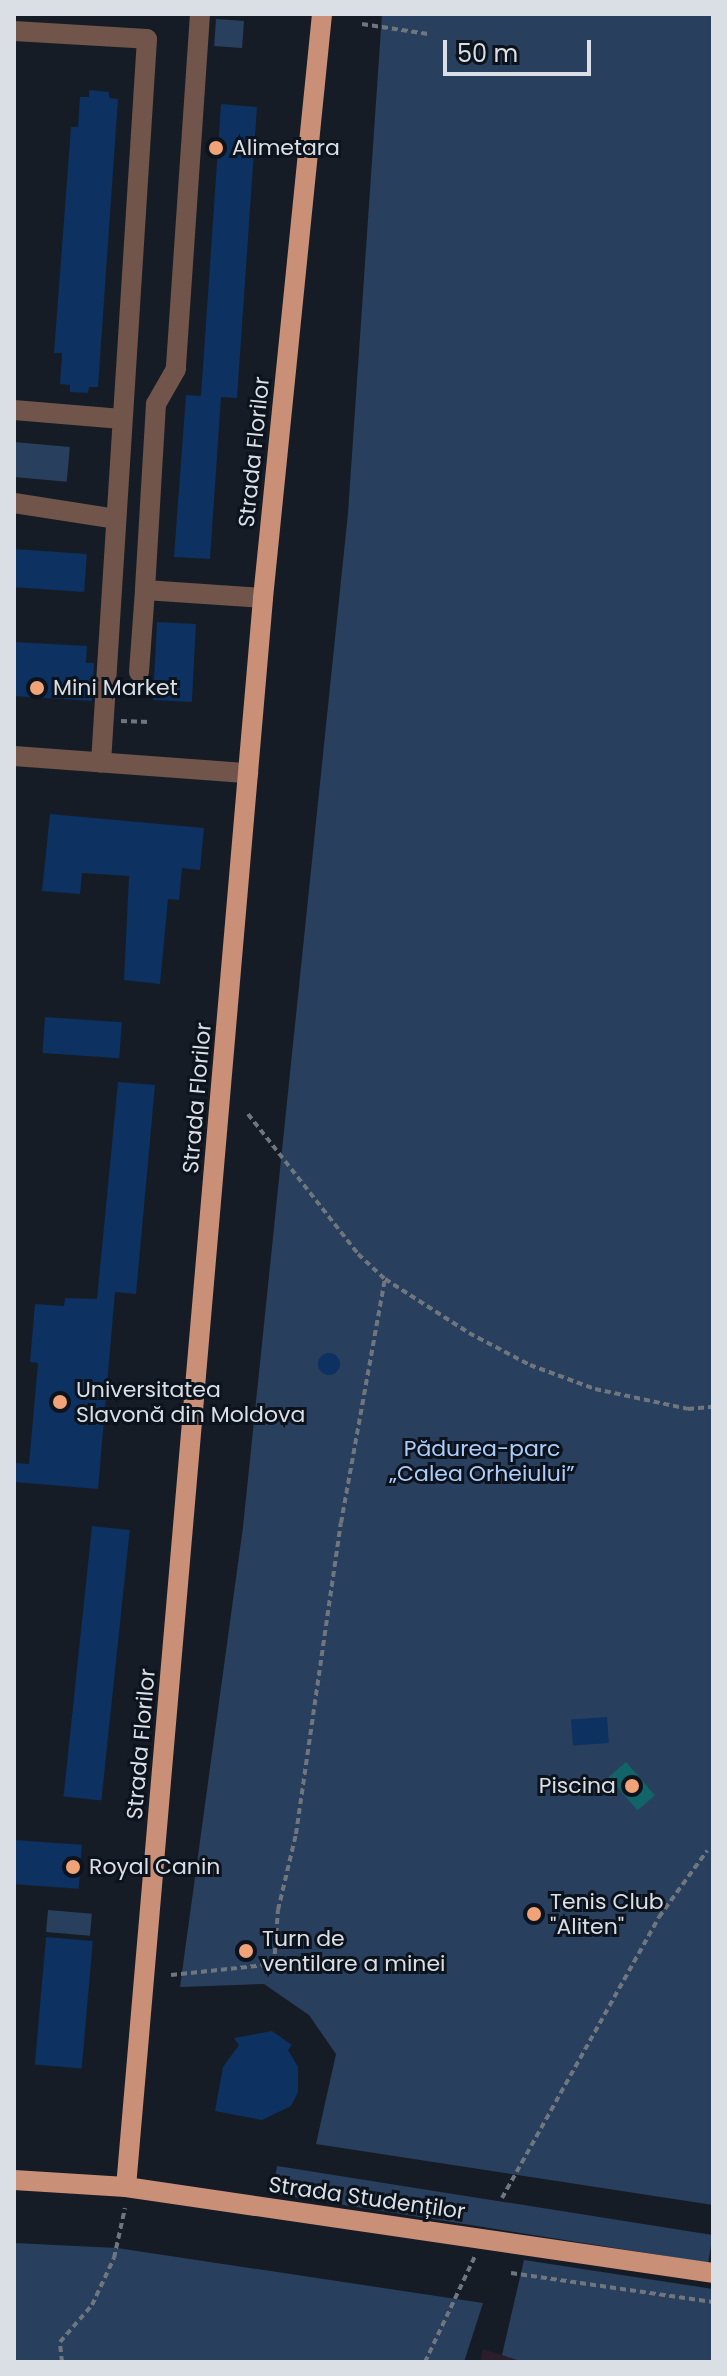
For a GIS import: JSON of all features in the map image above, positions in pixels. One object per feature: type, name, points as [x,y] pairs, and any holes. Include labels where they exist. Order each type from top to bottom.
[{"type":"main road","name":"Strada Florilor","points":[[126,2198],[263,598],[322,14]]},
{"type":"main road","name":"Strada Studenților","points":[[14,2180],[126,2198],[483,2239],[713,2273]]},
{"type":"street","points":[[139,672],[156,404],[176,369],[200,14]]},
{"type":"street","points":[[14,31],[147,39],[101,763]]},
{"type":"street","points":[[14,410],[122,419]]},
{"type":"street","points":[[14,503],[116,519]]},
{"type":"street","points":[[145,590],[263,598]]},
{"type":"street","points":[[14,756],[248,773]]},
{"type":"path","points":[[362,24],[428,34]]},
{"type":"path","points":[[121,721],[150,722]]},
{"type":"path","points":[[248,1114],[358,1254],[385,1279],[495,1348],[566,1379],[665,1405],[713,1407]]},
{"type":"path","points":[[171,1975],[274,1964],[278,1910],[296,1834],[341,1523],[385,1279]]},
{"type":"path","points":[[502,2198],[659,1917],[707,1851]]},
{"type":"path","points":[[62,2362],[60,2342],[92,2305],[114,2258],[126,2198]]},
{"type":"path","points":[[425,2362],[483,2239]]},
{"type":"path","points":[[511,2273],[713,2302]]},
{"type":"shaded area","name":"Piscina","points":[[626,1762],[655,1795],[638,1810],[609,1777]]},
{"type":"shaded area","points":[[483,2349],[523,2362],[480,2362]]},
{"type":"green space","name":"Pădurea-parc „Calea Orheiului”","points":[[382,14],[713,14],[713,2205],[316,2144],[336,2054],[309,2015],[264,1984],[180,1987],[243,1527],[348,513]]},
{"type":"green space","points":[[216,19],[244,21],[242,48],[214,46]]},
{"type":"green space","points":[[14,442],[70,447],[67,482],[14,477]]},
{"type":"green space","points":[[48,1910],[92,1914],[90,1936],[46,1932]]},
{"type":"green space","points":[[277,2166],[713,2235],[708,2263],[273,2194]]},
{"type":"green space","points":[[14,2243],[117,2248],[483,2303],[464,2362],[14,2362]]},
{"type":"green space","points":[[524,2260],[713,2289],[713,2362],[523,2362],[502,2355]]},
{"type":"building","points":[[89,90],[109,92],[109,98],[118,99],[98,387],[89,387],[88,393],[70,392],[70,385],[60,384],[62,353],[54,353],[71,127],[78,127],[80,97],[89,97]]},
{"type":"building","points":[[221,104],[257,107],[237,398],[221,397],[210,559],[174,557],[186,395],[201,396]]},
{"type":"building","points":[[14,549],[87,554],[84,592],[14,587]]},
{"type":"building","points":[[157,622],[196,624],[192,702],[153,700]]},
{"type":"building","points":[[14,642],[87,646],[86,663],[94,663],[92,701],[14,696]]},
{"type":"building","points":[[50,814],[204,828],[200,870],[182,868],[179,900],[168,899],[160,984],[124,980],[129,876],[82,873],[80,894],[42,891]]},
{"type":"building","points":[[45,1017],[122,1022],[119,1058],[42,1053]]},
{"type":"building","points":[[118,1082],[155,1085],[136,1294],[115,1292],[98,1489],[14,1482],[16,1463],[29,1464],[38,1363],[30,1362],[35,1304],[64,1306],[65,1298],[97,1299]]},
{"type":"building","points":[[329,1353],[340,1364],[329,1375],[318,1364]]},
{"type":"building","points":[[92,1526],[130,1530],[101,1800],[64,1797]]},
{"type":"building","points":[[607,1717],[609,1743],[573,1745],[571,1720]]},
{"type":"building","points":[[14,1840],[82,1845],[79,1889],[14,1884]]},
{"type":"building","points":[[46,1937],[93,1941],[82,2069],[35,2065]]},
{"type":"building","name":"Turn de ventilare a minei","points":[[246,1940],[257,1951],[246,1962],[235,1951]]},
{"type":"building","points":[[272,2031],[292,2045],[288,2050],[298,2067],[298,2092],[291,2106],[262,2120],[215,2111],[223,2067],[239,2045],[234,2038]]},
{"type":"place","name":"Alimetara","points":[[216,148]]},
{"type":"place","name":"Mini Market","points":[[37,688]]},
{"type":"place","name":"Universitatea Slavonă din Moldova","points":[[60,1402]]},
{"type":"place","name":"Piscina","points":[[632,1786]]},
{"type":"place","name":"Royal Canin","points":[[73,1867]]},
{"type":"place","name":"Tenis Club \"Aliten\"","points":[[534,1914]]},
{"type":"place","name":"Turn de ventilare a minei","points":[[246,1951]]}]
